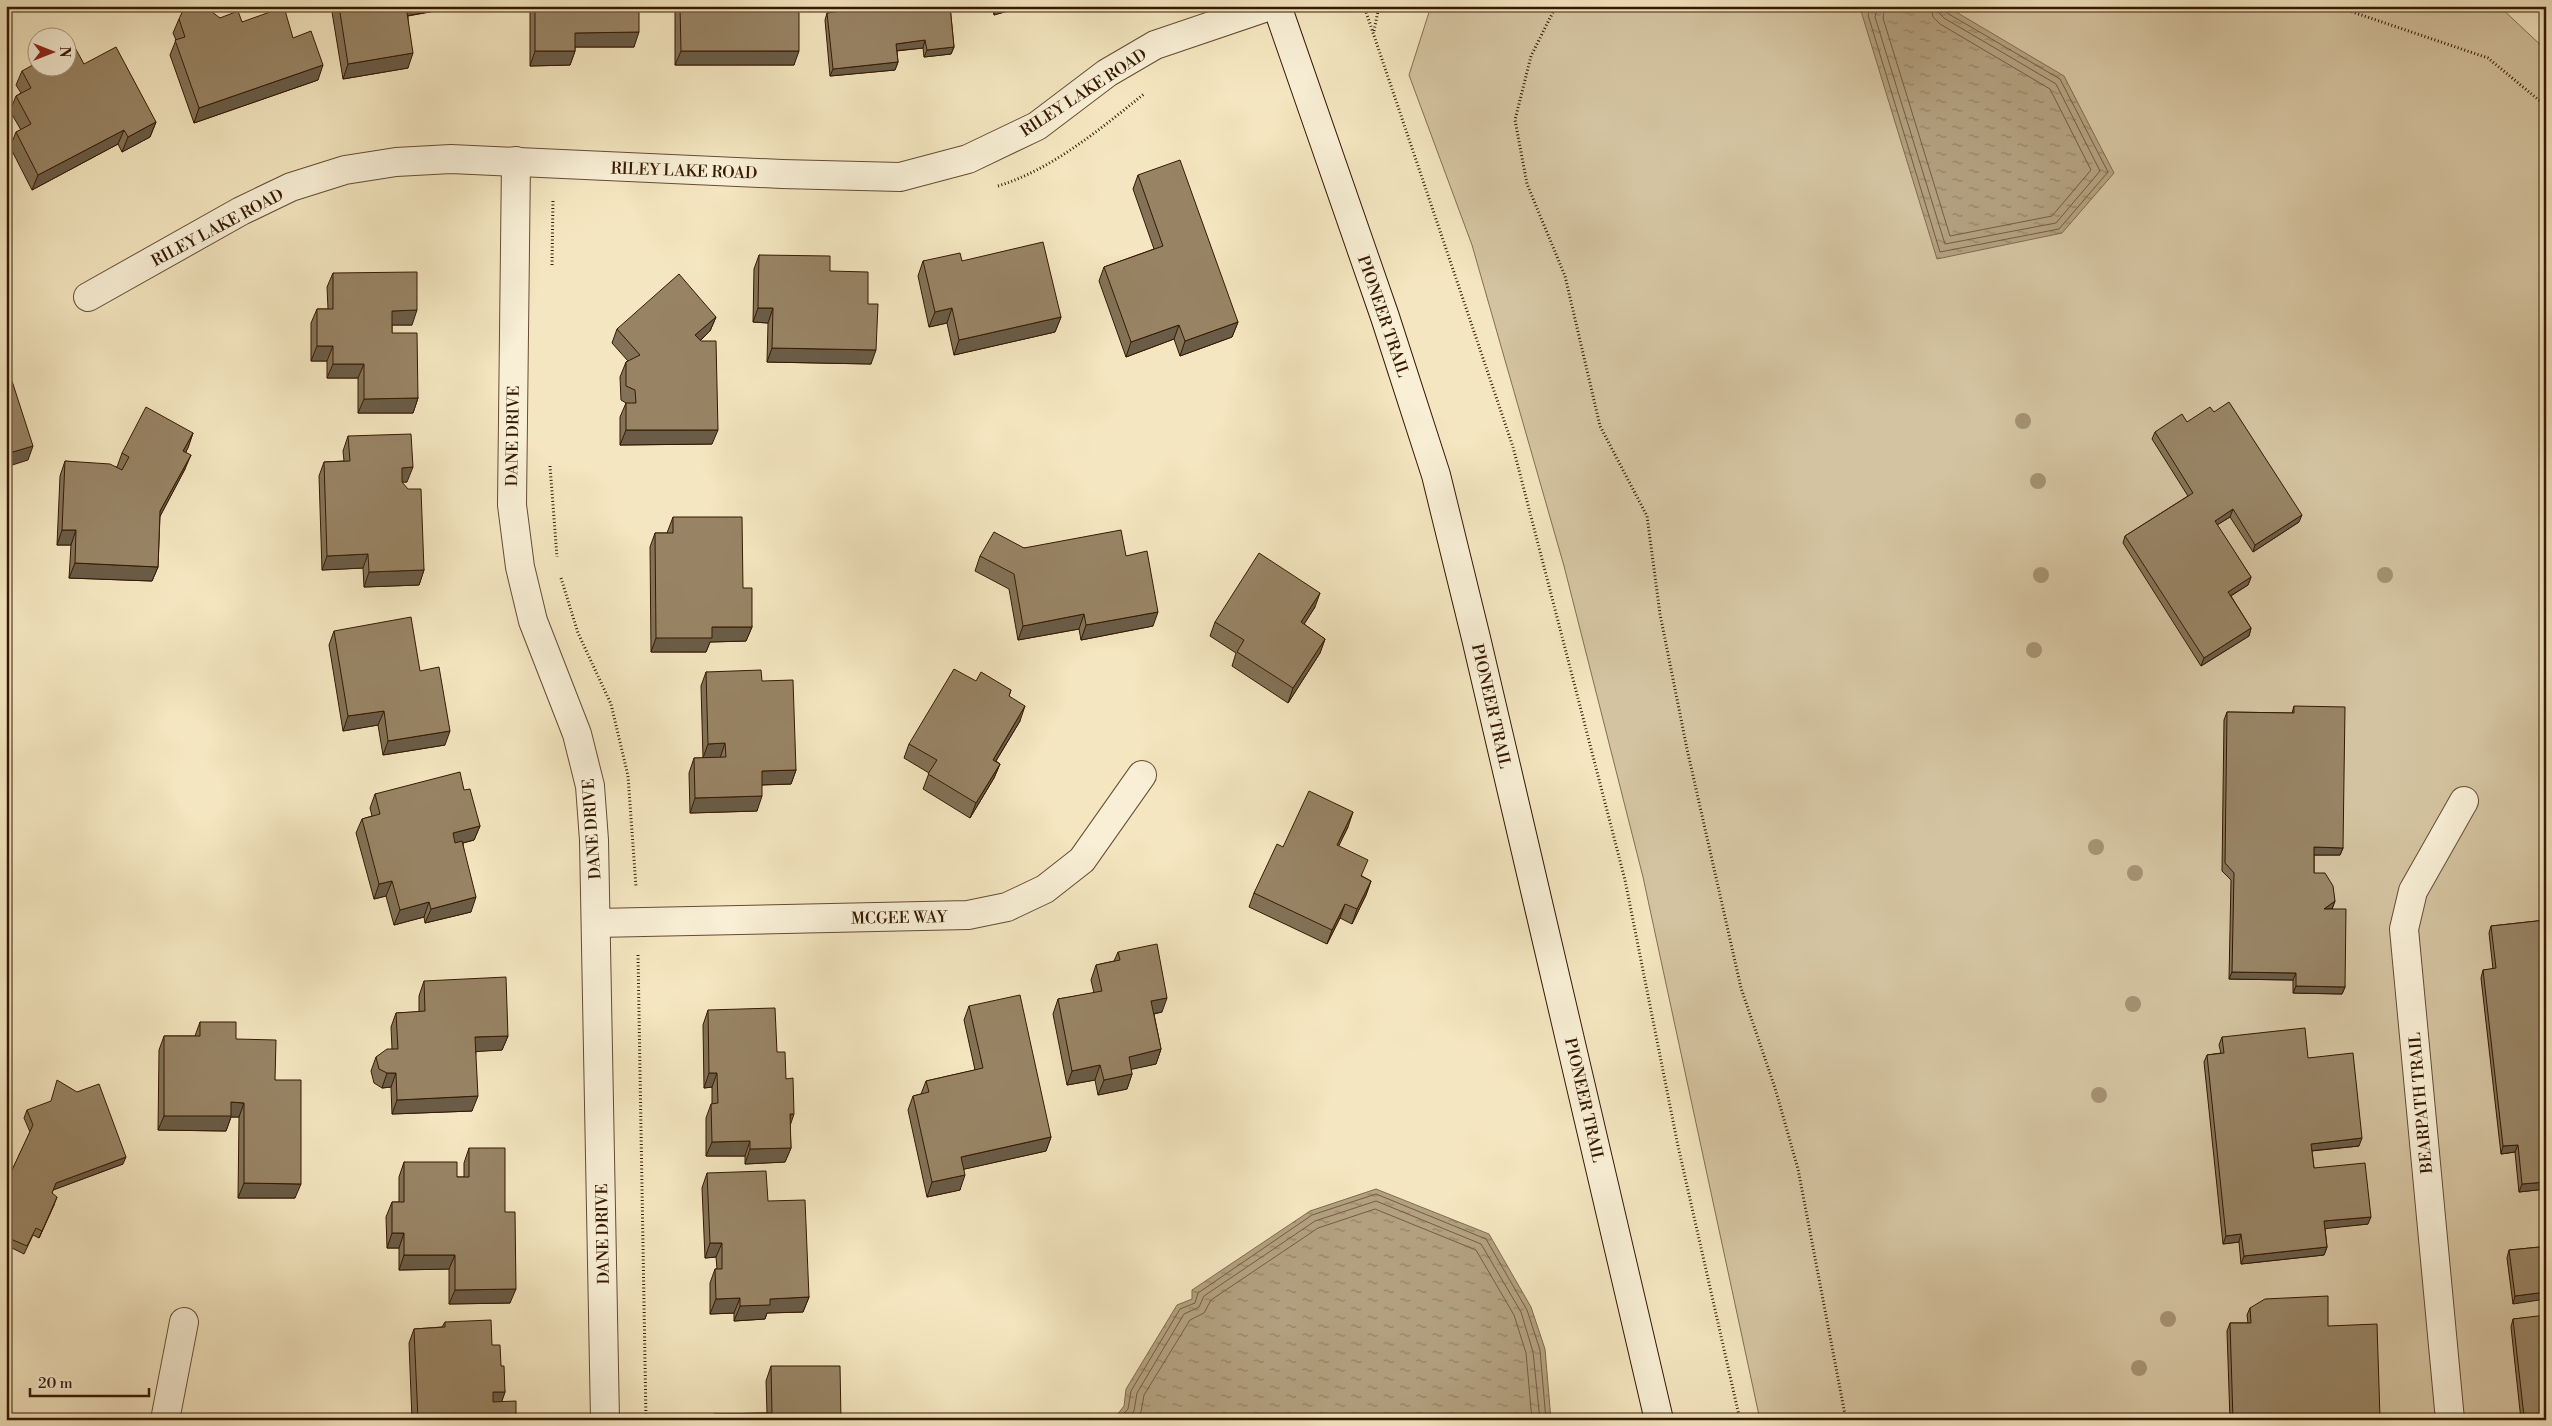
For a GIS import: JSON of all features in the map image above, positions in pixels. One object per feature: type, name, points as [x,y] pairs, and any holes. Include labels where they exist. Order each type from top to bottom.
[{"type":"street","name":"RILEY LAKE ROAD","points":[[88,297],[241,211],[292,188],[336,173],[414,161],[451,159],[516,160],[603,167],[900,177],[968,159],[1037,126],[1107,73],[1155,46],[1270,6]]},
{"type":"street","name":"PIONEER TRAIL","points":[[1278,6],[1385,317],[1436,475],[1490,695],[1659,1420]]},
{"type":"street","name":"DANE DRIVE","points":[[516,160],[512,505],[520,567],[534,622],[577,734],[590,786],[596,923],[605,1420]]},
{"type":"street","name":"MCGEE WAY","points":[[596,923],[968,915],[1007,907],[1045,890],[1082,860],[1142,775]]},
{"type":"street","name":"BEARPATH TRAIL","points":[[2450,1420],[2404,929],[2413,891],[2464,801]]},
{"type":"street","points":[[165,1420],[184,1322]]},
{"type":"path","points":[[1364,6],[1513,447],[1625,880],[1678,1146],[1740,1420]]},
{"type":"path","points":[[1374,32],[1379,6]]},
{"type":"path","points":[[1556,6],[1531,56],[1515,120],[1527,184],[1565,276],[1600,426],[1647,516],[1660,614],[1687,749],[1741,988],[1775,1088],[1798,1169],[1846,1420]]},
{"type":"path","points":[[2335,6],[2488,58],[2546,106]]},
{"type":"path","points":[[2538,6],[2546,13]]},
{"type":"path","points":[[997,186],[1049,163],[1105,126],[1146,93]]},
{"type":"path","points":[[552,266],[553,193]]},
{"type":"path","points":[[550,463],[550,491],[557,565]]},
{"type":"path","points":[[560,574],[578,633],[611,704],[628,776],[636,866],[646,1420]]},
{"type":"shaded area","points":[[1431,6],[2499,6],[2546,50],[2546,1420],[1760,1420],[1643,877],[1564,566],[1472,245],[1409,75]]},
{"type":"water","points":[[1871,6],[1946,6],[2064,76],[2114,173],[2062,233],[1937,259],[1861,11]]},
{"type":"water","points":[[1376,1189],[1489,1234],[1531,1307],[1545,1349],[1551,1420],[1113,1420],[1124,1406],[1126,1389],[1177,1305],[1192,1299],[1192,1290],[1310,1211]]},
{"type":"building","points":[[188,6],[204,6],[220,18],[238,11],[242,22],[284,7],[293,38],[311,31],[323,65],[199,108],[175,40],[185,37],[179,19],[184,8]]},
{"type":"building","points":[[339,6],[406,6],[413,53],[348,64]]},
{"type":"building","points":[[535,6],[639,6],[639,32],[575,33],[575,51],[535,51]]},
{"type":"building","points":[[680,6],[799,6],[799,51],[681,51]]},
{"type":"building","points":[[856,6],[950,6],[954,47],[927,50],[925,40],[896,44],[898,62],[833,69],[827,13],[856,9]]},
{"type":"building","points":[[116,47],[156,122],[128,137],[124,130],[38,175],[16,132],[31,124],[16,96],[31,88],[22,71],[28,68],[28,78],[78,78],[78,53],[84,64]]},
{"type":"building","points":[[1180,160],[1238,322],[1185,341],[1179,325],[1131,342],[1104,267],[1163,246],[1138,175]]},
{"type":"building","points":[[1043,242],[1061,317],[959,340],[952,308],[935,312],[923,261],[960,253],[962,261]]},
{"type":"building","points":[[759,255],[830,256],[830,271],[868,272],[868,304],[878,304],[876,350],[772,348],[773,308],[758,308]]},
{"type":"building","points":[[417,272],[417,310],[392,311],[392,333],[417,333],[418,398],[364,399],[364,364],[333,364],[333,346],[317,346],[317,309],[333,309],[333,273]]},
{"type":"building","points":[[679,274],[716,317],[695,335],[701,341],[716,341],[718,430],[626,430],[626,403],[636,403],[635,390],[626,386],[626,362],[640,355],[617,329]]},
{"type":"building","points":[[12,381],[33,446],[6,454],[6,383]]},
{"type":"building","points":[[2229,402],[2302,515],[2255,545],[2233,509],[2215,521],[2251,577],[2228,592],[2251,628],[2204,658],[2125,536],[2193,493],[2155,432],[2182,414],[2187,422],[2210,407],[2214,412]]},
{"type":"building","points":[[146,407],[193,433],[183,451],[191,455],[160,511],[158,567],[75,563],[76,530],[62,530],[65,461],[110,464],[122,470],[129,457],[122,453]]},
{"type":"building","points":[[411,434],[413,467],[402,468],[402,482],[408,489],[421,489],[424,570],[369,572],[368,554],[327,556],[324,462],[350,461],[348,436]]},
{"type":"building","points":[[673,517],[742,517],[743,588],[752,588],[752,627],[712,627],[712,638],[656,638],[655,533],[673,533]]},
{"type":"building","points":[[1121,530],[1126,556],[1147,551],[1158,612],[1086,625],[1084,614],[1023,626],[1014,574],[980,556],[994,532],[1024,548]]},
{"type":"building","points":[[1259,553],[1320,593],[1301,622],[1325,639],[1293,688],[1237,652],[1244,640],[1215,622]]},
{"type":"building","points":[[411,617],[420,671],[439,667],[450,731],[388,741],[384,711],[348,716],[334,631]]},
{"type":"building","points":[[954,669],[976,681],[981,672],[1011,690],[1009,696],[1025,706],[993,760],[1000,764],[976,803],[928,774],[937,760],[909,744]]},
{"type":"building","points":[[761,670],[762,681],[793,680],[796,770],[762,771],[762,796],[695,798],[694,758],[726,757],[725,743],[708,744],[706,672]]},
{"type":"building","points":[[2294,706],[2345,707],[2343,848],[2314,847],[2314,873],[2325,873],[2333,886],[2335,901],[2324,909],[2346,909],[2345,987],[2296,986],[2296,973],[2232,972],[2234,873],[2225,863],[2227,712],[2294,713]]},
{"type":"building","points":[[460,772],[464,790],[470,789],[480,826],[453,833],[455,843],[462,841],[476,897],[431,909],[429,902],[400,910],[392,881],[379,884],[362,819],[380,814],[375,794]]},
{"type":"building","points":[[1309,791],[1353,812],[1337,845],[1368,860],[1361,876],[1371,881],[1357,909],[1345,904],[1332,930],[1254,893],[1277,844],[1283,847]]},
{"type":"building","points":[[2546,920],[2546,1182],[2522,1184],[2518,1145],[2503,1146],[2483,970],[2496,968],[2491,926]]},
{"type":"building","points":[[1157,944],[1167,998],[1151,1001],[1161,1049],[1129,1057],[1132,1074],[1104,1080],[1100,1065],[1072,1071],[1058,999],[1102,991],[1096,965],[1120,960],[1118,952]]},
{"type":"building","points":[[506,977],[508,1036],[475,1037],[478,1096],[397,1100],[396,1073],[387,1073],[379,1069],[376,1057],[387,1049],[398,1049],[396,1013],[425,1011],[424,981]]},
{"type":"building","points":[[1020,995],[1051,1137],[961,1157],[965,1175],[932,1182],[913,1096],[929,1092],[926,1081],[983,1068],[969,1006]]},
{"type":"building","points":[[775,1008],[777,1052],[785,1052],[786,1079],[793,1078],[794,1114],[790,1114],[791,1148],[750,1149],[750,1141],[712,1142],[711,1104],[718,1103],[717,1073],[709,1073],[708,1010]]},
{"type":"building","points":[[200,1022],[236,1022],[236,1039],[276,1040],[275,1080],[301,1080],[301,1184],[244,1183],[244,1103],[231,1102],[231,1116],[164,1116],[164,1036],[200,1036]]},
{"type":"building","points":[[2305,1028],[2308,1058],[2353,1053],[2362,1138],[2311,1144],[2314,1168],[2365,1163],[2371,1217],[2324,1221],[2327,1247],[2244,1256],[2241,1234],[2226,1236],[2207,1055],[2224,1053],[2222,1037]]},
{"type":"building","points":[[57,1080],[77,1092],[99,1084],[126,1157],[56,1183],[52,1193],[57,1197],[42,1231],[36,1228],[27,1246],[6,1237],[6,1183],[33,1125],[27,1110],[51,1101]]},
{"type":"building","points":[[469,1148],[505,1148],[505,1212],[515,1212],[516,1289],[455,1290],[455,1255],[404,1255],[404,1233],[392,1233],[392,1202],[404,1202],[404,1162],[457,1162],[457,1177],[469,1177]]},
{"type":"building","points":[[766,1171],[768,1201],[805,1200],[809,1297],[770,1299],[770,1305],[740,1306],[740,1298],[716,1299],[715,1269],[722,1269],[722,1243],[710,1243],[707,1173]]},
{"type":"building","points":[[2546,1241],[2546,1292],[2515,1296],[2509,1250],[2540,1247]]},
{"type":"building","points":[[2328,1296],[2328,1326],[2377,1324],[2380,1418],[2233,1420],[2230,1323],[2251,1323],[2250,1308],[2265,1299]]},
{"type":"building","points":[[2546,1315],[2546,1413],[2524,1416],[2513,1319]]},
{"type":"building","points":[[491,1320],[492,1345],[500,1345],[501,1366],[504,1366],[505,1392],[493,1392],[493,1402],[516,1401],[516,1420],[418,1420],[414,1329],[445,1327],[445,1322]]},
{"type":"building","points":[[771,1366],[840,1366],[841,1420],[715,1420],[714,1414],[772,1413]]}]
